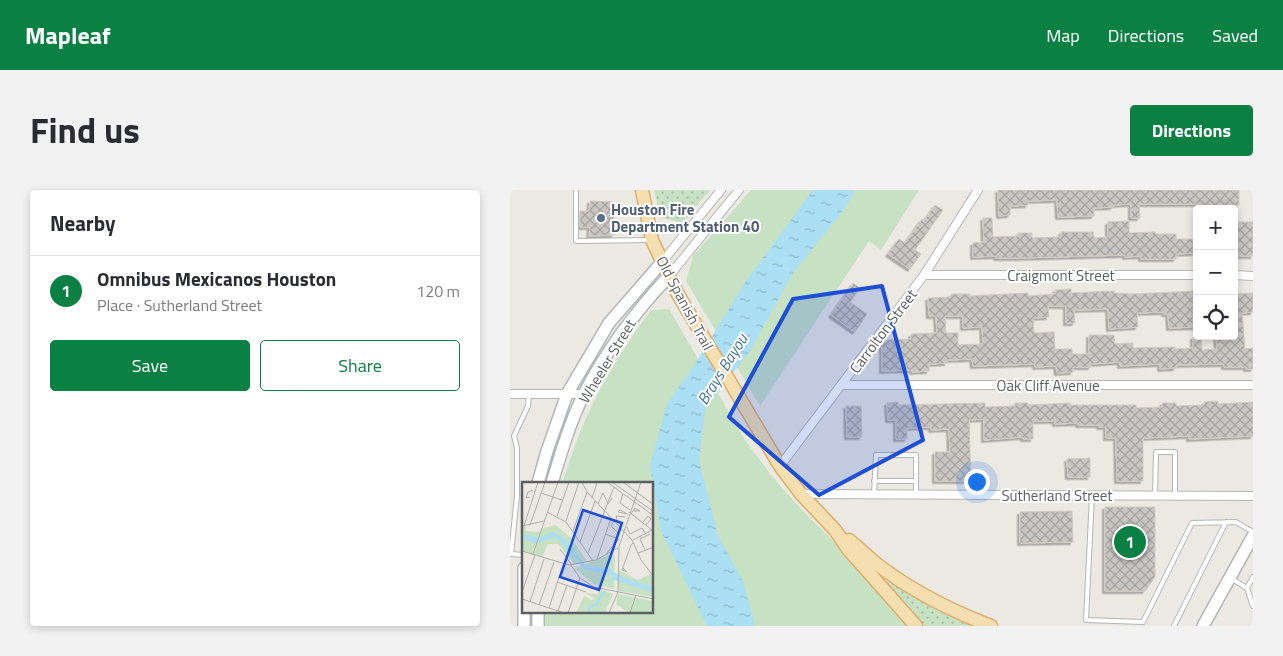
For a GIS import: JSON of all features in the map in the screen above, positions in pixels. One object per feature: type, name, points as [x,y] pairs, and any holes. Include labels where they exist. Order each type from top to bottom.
[{"type":"main road","name":"Old Spanish Trail","points":[[642,190],[652,240],[683,304],[780,466],[801,494],[835,530],[879,566],[963,615],[991,626]]},
{"type":"main road","name":"Wheeler Street","points":[[539,482],[567,394],[609,323],[662,262]]},
{"type":"main road","name":"Wheeler Street","points":[[553,482],[562,449],[584,394],[623,330],[669,276]]},
{"type":"main road","name":"Old Spanish Trail","points":[[835,530],[848,549],[913,624]]},
{"type":"main road","points":[[1203,626],[1253,536]]},
{"type":"main road","points":[[524,613],[524,626]]},
{"type":"main road","points":[[538,613],[538,626]]},
{"type":"street","points":[[662,262],[721,190]]},
{"type":"street","points":[[669,276],[739,190]]},
{"type":"street","name":"Carrolton Street","points":[[780,466],[843,385],[924,275],[978,190]]},
{"type":"street","name":"Craigmont Street","points":[[924,275],[1193,275]]},
{"type":"street","points":[[1238,276],[1253,276]]},
{"type":"street","name":"Oak Cliff Avenue","points":[[843,385],[1253,385]]},
{"type":"street","points":[[510,394],[584,394]]},
{"type":"street","name":"Sutherland Street","points":[[801,494],[1253,496]]},
{"type":"lane","points":[[576,190],[576,241],[652,240]]},
{"type":"lane","points":[[522,555],[511,554],[517,496],[517,448],[514,436],[528,406],[529,394]]},
{"type":"lane","points":[[1154,495],[1156,452],[1175,452],[1175,496]]},
{"type":"lane","points":[[874,494],[876,455],[916,455],[916,494]]},
{"type":"lane","points":[[874,481],[916,481]]},
{"type":"lane","points":[[1086,626],[1092,495]]},
{"type":"lane","points":[[1174,626],[1226,522]]},
{"type":"lane","points":[[1086,620],[1145,624],[1192,523],[1236,522],[1253,532]]},
{"type":"lane","points":[[1247,588],[1253,577]]},
{"type":"lane","points":[[1230,578],[1247,588],[1253,606]]},
{"type":"highlighted area","points":[[882,286],[923,440],[819,495],[729,417],[793,299]]},
{"type":"green space","points":[[654,190],[710,190],[682,223],[660,217]]},
{"type":"green space","points":[[751,190],[919,190],[881,250],[869,241],[760,406],[686,281],[693,256]]},
{"type":"green space","points":[[669,309],[745,440],[771,475],[803,511],[854,562],[910,626],[545,626],[543,613],[654,613],[654,482],[562,482],[577,438],[603,384],[651,310]]},
{"type":"green space","points":[[888,577],[984,626],[924,626],[885,580]]},
{"type":"water","name":"Brays Bayou","points":[[813,190],[855,190],[846,207],[793,273],[750,351],[705,409],[699,460],[718,536],[743,581],[755,626],[707,626],[661,531],[650,466],[667,404],[695,364],[746,281]]},
{"type":"building","points":[[998,190],[1239,190],[1239,205],[1139,204],[1140,218],[1131,218],[1131,204],[1094,208],[1094,216],[1058,217],[1057,200],[1028,201],[1028,205],[1010,206],[1010,215],[999,216]]},
{"type":"building","points":[[590,201],[614,202],[614,235],[589,236],[590,227],[580,227],[580,211],[589,211]]},
{"type":"building","points":[[935,205],[943,210],[915,250],[921,254],[910,269],[888,254],[899,239],[905,243],[922,219],[924,221]]},
{"type":"building","points":[[983,218],[992,218],[993,237],[1018,236],[1018,233],[1032,233],[1032,238],[1061,237],[1061,232],[1093,232],[1094,238],[1108,237],[1108,222],[1129,221],[1129,233],[1155,232],[1156,234],[1176,234],[1176,239],[1193,239],[1193,253],[1176,254],[1176,259],[1141,259],[1141,256],[1125,257],[1125,255],[1018,258],[996,258],[996,256],[973,257],[973,243],[984,242]]},
{"type":"building","points":[[1238,222],[1253,222],[1253,256],[1238,256]]},
{"type":"building","points":[[853,283],[860,288],[850,302],[867,314],[855,332],[831,315]]},
{"type":"building","points":[[1071,289],[1071,293],[1114,291],[1114,293],[1134,294],[1193,291],[1193,327],[1169,328],[1168,314],[1164,314],[1164,312],[1137,313],[1138,327],[1109,329],[1108,309],[1074,310],[1075,323],[1066,323],[1066,306],[1048,306],[1049,317],[1033,318],[1034,333],[1054,332],[1055,349],[1072,349],[1072,354],[1089,354],[1089,335],[1114,335],[1115,344],[1133,343],[1133,348],[1193,348],[1193,340],[1201,340],[1202,350],[1217,349],[1216,340],[1238,340],[1238,294],[1253,293],[1253,312],[1242,313],[1245,349],[1253,348],[1253,369],[1246,369],[1246,367],[1224,367],[1224,364],[1176,365],[1176,368],[1160,369],[1160,364],[1120,366],[1120,362],[1091,364],[1091,367],[1073,367],[1073,372],[1057,373],[1056,366],[1035,367],[1035,364],[973,366],[972,359],[947,360],[947,363],[929,364],[929,371],[882,371],[882,340],[911,339],[911,334],[937,333],[936,316],[929,316],[928,298],[951,297],[951,294],[970,294],[970,296],[1028,293],[1028,296],[1056,294],[1055,290]],"holes":[[[945,316],[963,316],[963,328],[982,327],[983,344],[958,345],[958,333],[946,333]]]},
{"type":"building","points":[[1218,401],[1218,404],[1253,402],[1253,436],[1189,439],[1189,436],[1143,438],[1143,481],[1117,481],[1116,438],[1106,438],[1106,427],[1078,425],[1078,423],[1055,424],[1055,421],[1033,421],[1033,439],[1023,439],[1023,437],[984,440],[984,419],[969,420],[971,481],[935,481],[935,452],[950,452],[949,429],[931,430],[931,427],[907,428],[907,439],[896,439],[896,420],[888,420],[887,403],[898,402],[898,405],[985,403],[985,407],[1015,406],[1015,403],[1028,403],[1028,405],[1070,403],[1070,405],[1136,405],[1136,408],[1163,407],[1162,403],[1176,403],[1176,406],[1204,405],[1204,402]]},
{"type":"building","points":[[846,406],[861,406],[862,437],[847,437]]},
{"type":"building","points":[[1090,458],[1090,477],[1068,477],[1067,459]]},
{"type":"building","points":[[1105,507],[1155,507],[1155,577],[1145,591],[1105,591]]},
{"type":"building","points":[[1072,511],[1073,542],[1020,543],[1020,512]]},
{"type":"place","name":"Houston Fire Department Station 40","points":[[601,218]]},
{"type":"place","name":"Omnibus Mexicanos Houston","points":[[1130,542]]}]
